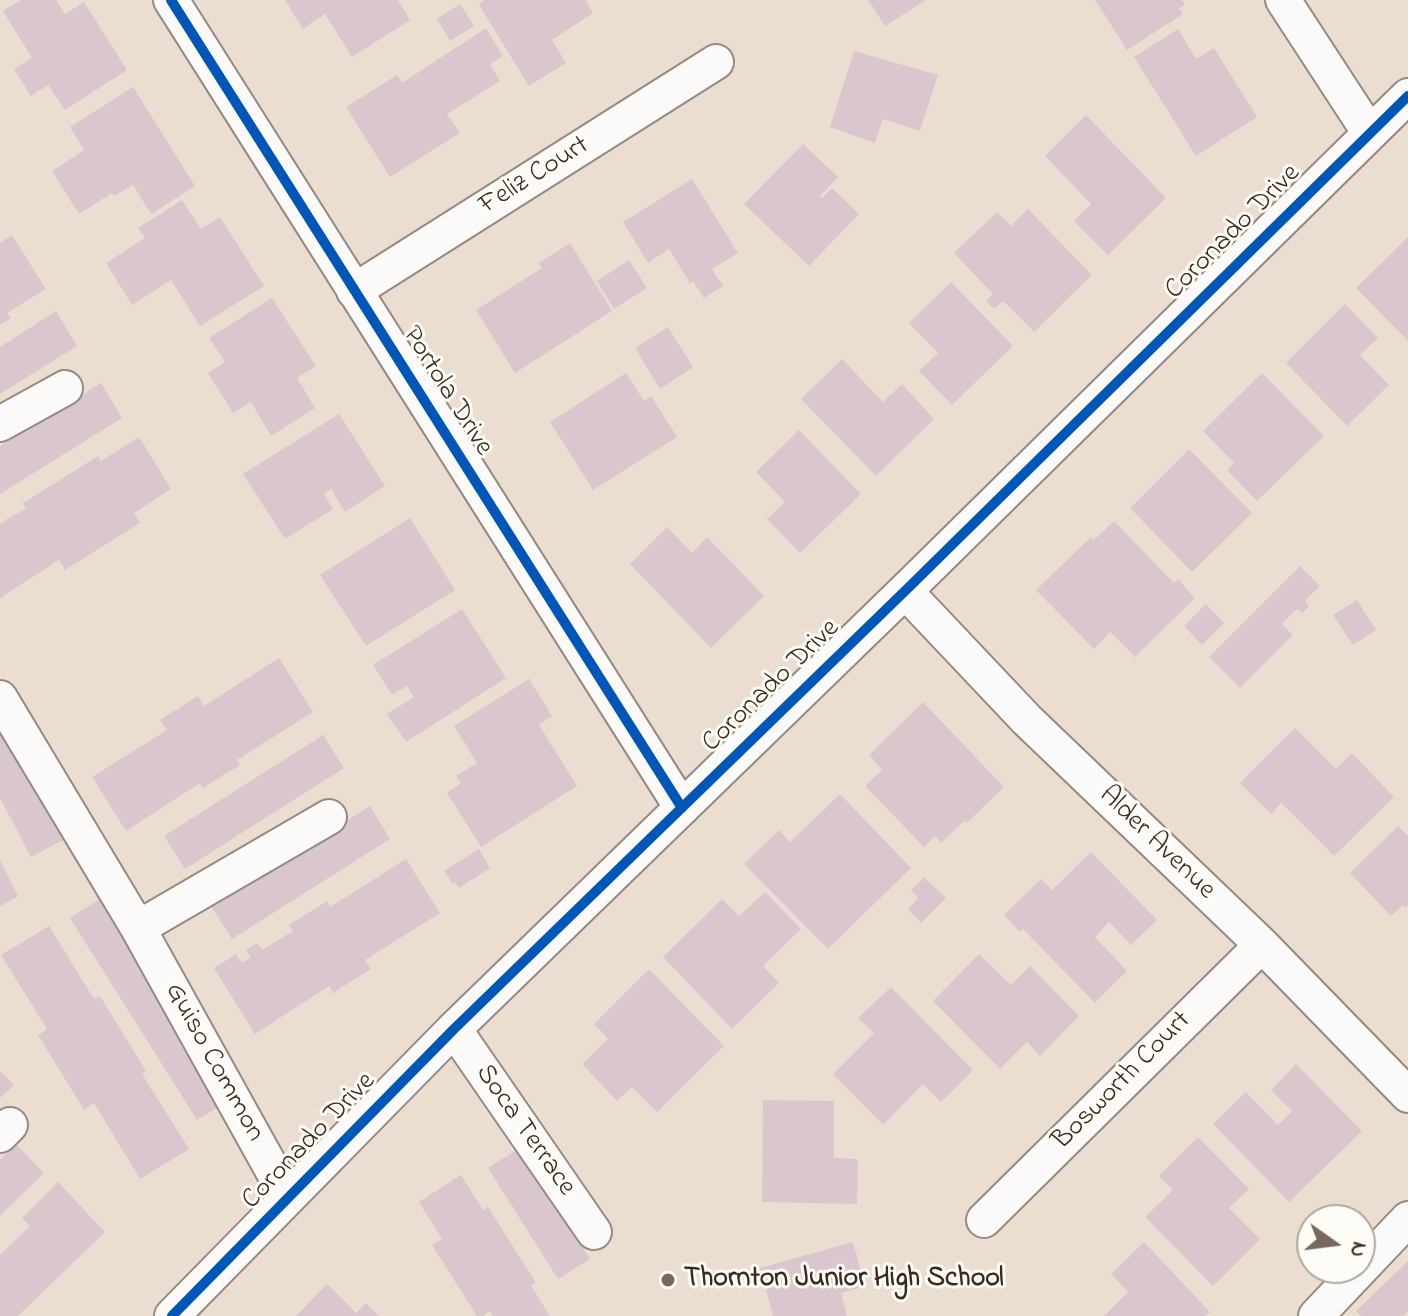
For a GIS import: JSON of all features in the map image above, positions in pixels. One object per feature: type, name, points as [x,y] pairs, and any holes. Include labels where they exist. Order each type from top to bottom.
[{"type":"street","name":"Portola Drive","points":[[171,0],[682,808]]},
{"type":"street","points":[[1283,0],[1369,132]]},
{"type":"street","name":"Feliz Court","points":[[354,291],[716,62]]},
{"type":"street","name":"Coronado Drive","points":[[172,1316],[454,1029],[1408,96]]},
{"type":"street","points":[[0,424],[65,388]]},
{"type":"street","name":"Alder Avenue","points":[[905,591],[1027,720],[1262,945],[1408,1095]]},
{"type":"street","name":"Guiso Common","points":[[0,698],[138,928],[288,1198]]},
{"type":"street","points":[[138,928],[329,817]]},
{"type":"street","name":"Bosworth Court","points":[[984,1220],[1262,945]]},
{"type":"street","name":"Soca Terrace","points":[[454,1029],[594,1232]]},
{"type":"street","points":[[1316,1316],[1408,1219]]},
{"type":"building","points":[[21,0],[56,0],[65,14],[84,2],[127,70],[65,110],[48,85],[31,96],[14,69],[32,58],[3,11]]},
{"type":"building","points":[[285,0],[398,0],[410,20],[352,57],[325,14],[303,29]]},
{"type":"building","points":[[484,0],[585,0],[593,13],[552,40],[566,63],[529,86],[479,5]]},
{"type":"building","points":[[868,0],[926,0],[885,26]]},
{"type":"building","points":[[1095,0],[1182,0],[1185,5],[1179,8],[1183,14],[1127,50]]},
{"type":"building","points":[[460,4],[474,26],[450,41],[437,19]]},
{"type":"building","points":[[486,28],[503,56],[490,64],[500,81],[447,114],[460,133],[390,177],[346,107],[397,75],[402,83]]},
{"type":"building","points":[[1178,29],[1196,59],[1214,48],[1257,117],[1196,156],[1134,57]]},
{"type":"building","points":[[854,51],[938,75],[920,131],[883,119],[875,143],[830,127]]},
{"type":"building","points":[[133,87],[195,186],[151,214],[133,185],[114,196],[112,193],[79,214],[52,171],[84,150],[70,127]]},
{"type":"building","points":[[1086,115],[1166,198],[1108,255],[1074,221],[1091,204],[1045,156]]},
{"type":"building","points":[[803,144],[838,177],[820,196],[822,198],[832,188],[859,214],[809,266],[744,204]]},
{"type":"building","points":[[692,179],[738,253],[712,269],[723,286],[704,298],[693,281],[690,283],[669,249],[648,263],[623,222]]},
{"type":"building","points":[[182,200],[201,229],[220,217],[264,286],[200,326],[171,280],[132,305],[106,263],[145,238],[138,228]]},
{"type":"building","points":[[1028,209],[1092,275],[1034,332],[1003,301],[994,309],[986,301],[993,294],[954,253],[997,212],[1011,226]]},
{"type":"building","points":[[12,235],[46,289],[7,313],[11,318],[0,325],[0,243]]},
{"type":"building","points":[[1408,237],[1408,341],[1356,288]]},
{"type":"building","points":[[570,243],[612,311],[515,373],[476,310],[542,268],[539,263]]},
{"type":"building","points":[[629,260],[647,288],[614,309],[597,281]]},
{"type":"building","points":[[951,282],[1013,346],[952,405],[919,371],[938,353],[909,323]]},
{"type":"building","points":[[272,298],[316,366],[297,378],[315,408],[271,436],[251,402],[233,413],[208,373],[225,362],[209,338]]},
{"type":"building","points":[[1345,304],[1378,338],[1360,355],[1389,385],[1347,426],[1286,363]]},
{"type":"building","points":[[56,311],[77,346],[0,394],[0,347]]},
{"type":"building","points":[[668,327],[693,367],[660,389],[635,348]]},
{"type":"building","points":[[842,359],[883,402],[902,384],[934,419],[876,476],[801,399]]},
{"type":"building","points":[[626,373],[644,401],[651,396],[677,437],[593,490],[550,422]]},
{"type":"building","points":[[1262,373],[1324,436],[1257,501],[1227,470],[1234,463],[1203,431]]},
{"type":"building","points":[[101,383],[122,418],[0,494],[0,446]]},
{"type":"building","points":[[339,414],[385,486],[345,512],[331,489],[324,494],[333,509],[285,539],[243,474]]},
{"type":"building","points":[[799,430],[861,494],[800,553],[767,519],[785,502],[756,472]]},
{"type":"building","points":[[139,437],[171,489],[134,513],[140,523],[65,570],[59,560],[0,598],[0,524],[26,508],[23,503],[98,456],[101,461]]},
{"type":"building","points":[[1189,449],[1252,513],[1192,572],[1130,508]]},
{"type":"building","points":[[410,518],[455,590],[366,646],[320,575]]},
{"type":"building","points":[[1114,521],[1174,583],[1178,579],[1195,598],[1135,657],[1110,632],[1094,649],[1036,590],[1091,537],[1094,540]]},
{"type":"building","points":[[667,527],[692,553],[707,537],[764,596],[711,648],[630,564]]},
{"type":"building","points":[[1300,566],[1320,586],[1305,601],[1309,606],[1302,613],[1297,609],[1282,624],[1293,635],[1240,688],[1209,657]]},
{"type":"building","points":[[1357,600],[1376,630],[1353,645],[1333,615]]},
{"type":"building","points":[[1206,604],[1224,623],[1202,645],[1184,626]]},
{"type":"building","points":[[462,609],[506,678],[406,742],[387,714],[414,697],[407,686],[392,695],[373,665]]},
{"type":"building","points":[[279,658],[313,712],[237,760],[240,765],[203,788],[200,783],[126,831],[92,777],[167,730],[160,720],[198,696],[204,706]]},
{"type":"building","points":[[529,679],[552,716],[539,725],[577,786],[481,847],[447,793],[461,783],[456,776],[477,763],[454,726]]},
{"type":"building","points":[[923,702],[1004,787],[941,843],[935,836],[924,847],[865,786],[882,770],[869,755]]},
{"type":"building","points":[[0,714],[65,839],[31,857],[0,798]]},
{"type":"building","points":[[1295,728],[1336,769],[1352,753],[1394,797],[1334,856],[1281,803],[1271,814],[1240,783]]},
{"type":"building","points":[[323,735],[344,768],[185,869],[164,836]]},
{"type":"building","points":[[840,794],[911,868],[828,949],[744,864],[779,830],[790,842]]},
{"type":"building","points":[[370,806],[390,839],[232,939],[211,906]]},
{"type":"building","points":[[1398,826],[1408,836],[1408,905],[1405,908],[1403,905],[1391,916],[1350,873]]},
{"type":"building","points":[[479,849],[490,868],[459,888],[444,871]]},
{"type":"building","points":[[1091,852],[1157,920],[1131,945],[1109,922],[1095,937],[1127,971],[1095,1003],[1023,929],[1020,932],[1004,915],[1041,879],[1052,890]]},
{"type":"building","points":[[406,859],[440,913],[365,960],[371,969],[333,993],[329,986],[255,1034],[214,968],[236,954],[242,963],[251,957],[246,950],[257,943],[262,950],[293,931],[289,925],[327,901],[330,907]]},
{"type":"building","points":[[0,860],[18,896],[0,906]]},
{"type":"building","points":[[924,877],[946,898],[921,923],[908,909],[918,898],[911,890]]},
{"type":"building","points":[[765,892],[801,929],[763,966],[779,983],[732,1029],[663,957],[722,899],[739,916]]},
{"type":"building","points":[[104,896],[232,1099],[197,1120],[70,918]]},
{"type":"building","points":[[49,926],[94,999],[100,996],[146,1071],[142,1074],[189,1149],[140,1179],[94,1103],[84,1110],[38,1035],[47,1029],[1,955]]},
{"type":"building","points":[[979,954],[1011,985],[1030,966],[1079,1016],[1040,1056],[1027,1042],[1000,1069],[933,1001]]},
{"type":"building","points":[[649,969],[724,1046],[657,1112],[632,1087],[617,1101],[582,1064],[608,1039],[594,1024]]},
{"type":"building","points":[[891,987],[973,1070],[941,1102],[923,1084],[883,1125],[833,1074],[874,1033],[858,1018]]},
{"type":"building","points":[[1296,1064],[1362,1131],[1289,1202],[1213,1124],[1246,1092],[1278,1125],[1292,1111],[1271,1090]]},
{"type":"building","points":[[0,1071],[14,1085],[0,1098]]},
{"type":"building","points":[[763,1100],[834,1101],[834,1158],[858,1159],[857,1204],[762,1202]]},
{"type":"building","points":[[1198,1137],[1249,1189],[1229,1208],[1260,1239],[1213,1286],[1145,1217],[1173,1190],[1159,1176]]},
{"type":"building","points":[[16,1144],[44,1173],[0,1216],[0,1160]]},
{"type":"building","points":[[521,1147],[590,1259],[558,1279],[488,1168]]},
{"type":"building","points":[[461,1175],[483,1210],[488,1207],[536,1283],[531,1286],[550,1316],[493,1316],[490,1311],[477,1316],[432,1245],[442,1239],[419,1202]]},
{"type":"building","points":[[58,1182],[105,1232],[18,1316],[0,1316],[0,1255],[30,1226],[22,1218]]},
{"type":"building","points":[[853,1242],[865,1286],[841,1293],[847,1316],[773,1316],[760,1268]]},
{"type":"building","points":[[1144,1242],[1210,1312],[1205,1316],[1104,1316],[1128,1292],[1111,1274]]},
{"type":"building","points":[[1408,1261],[1408,1311],[1403,1316],[1361,1316],[1356,1311]]},
{"type":"building","points":[[327,1284],[356,1313],[366,1303],[379,1316],[296,1316]]},
{"type":"cycle path","points":[[171,0],[682,808]]},
{"type":"cycle path","points":[[172,1316],[454,1029],[1408,96]]},
{"type":"place","name":"Thornton Junior High School","points":[[668,1280]]}]
